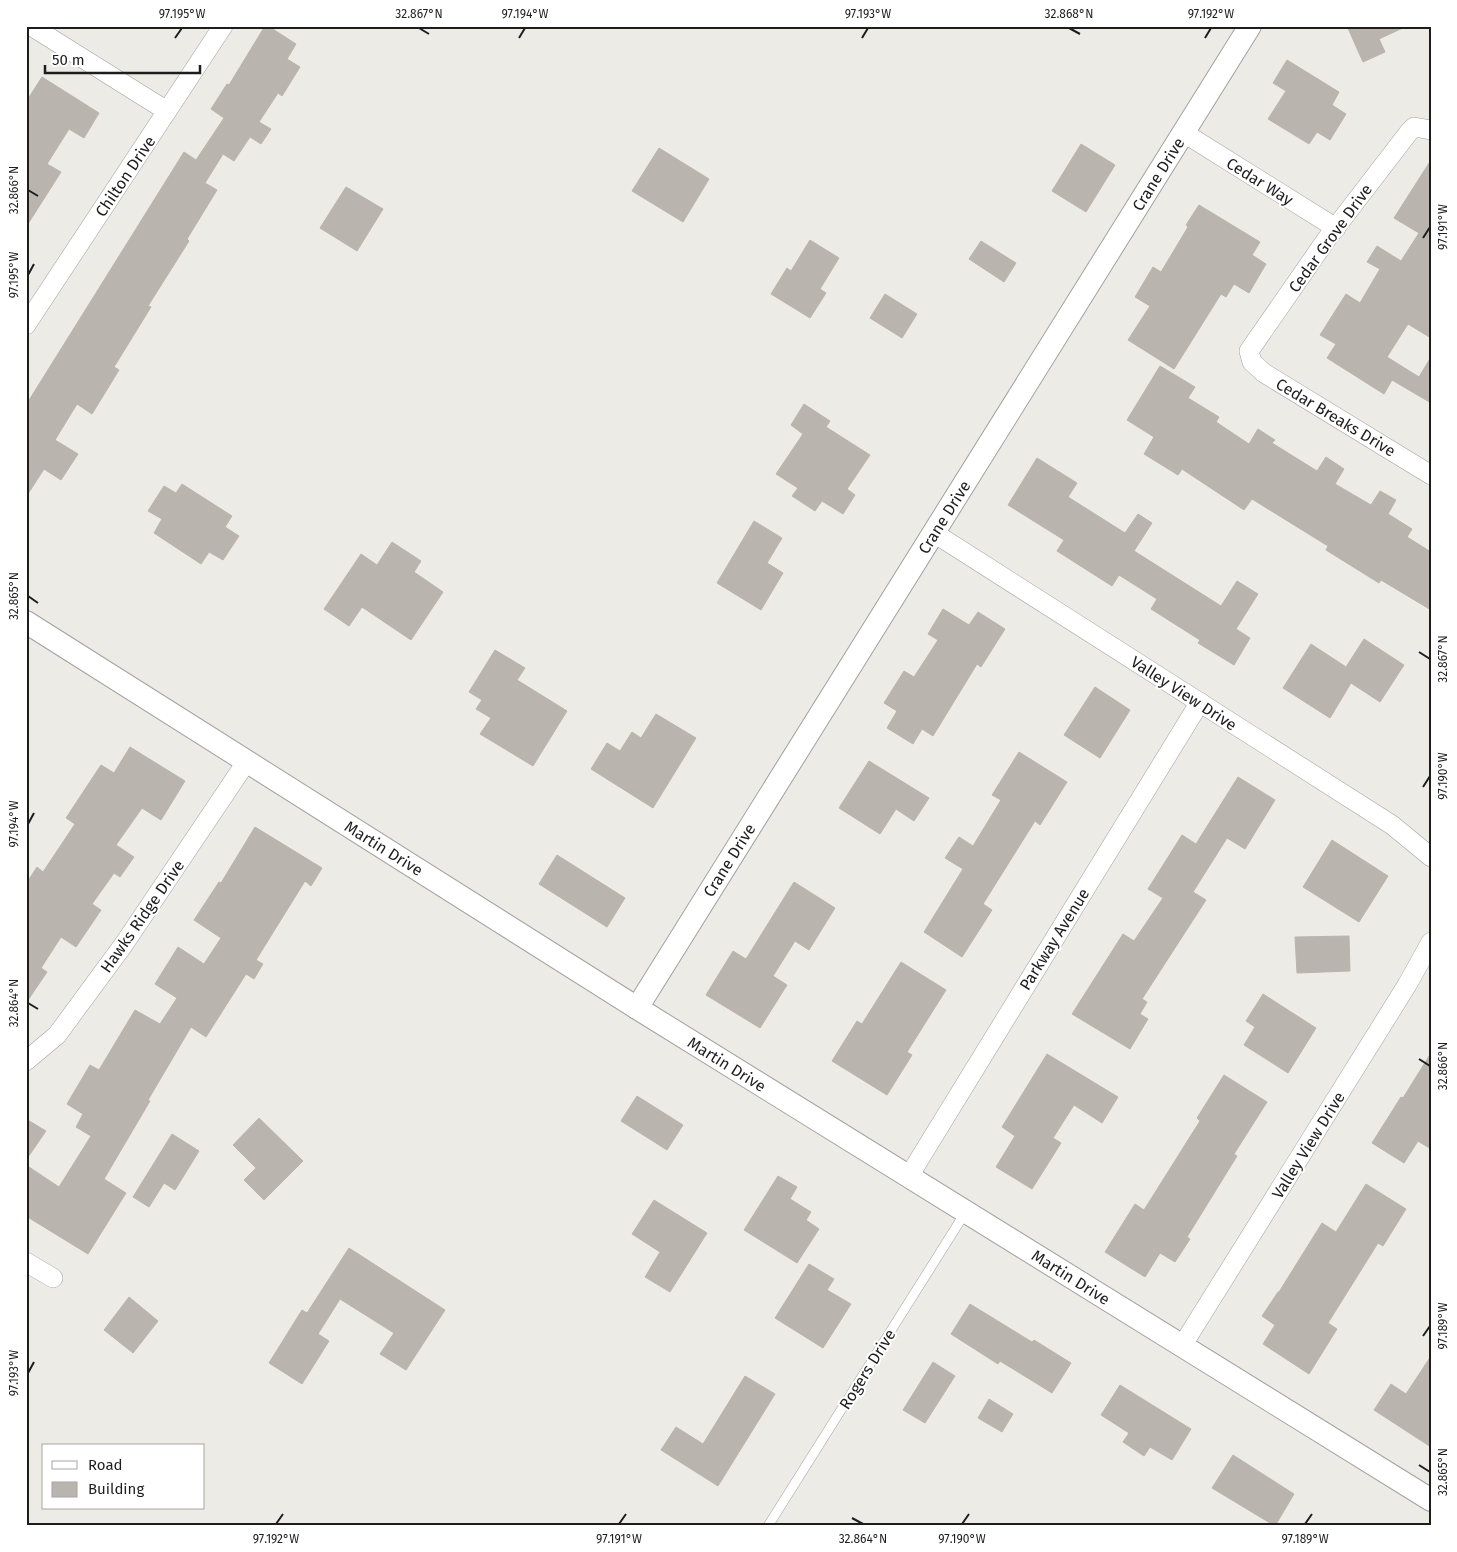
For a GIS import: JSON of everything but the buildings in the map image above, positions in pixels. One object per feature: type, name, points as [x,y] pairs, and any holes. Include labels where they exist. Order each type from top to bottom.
[{"type":"street","points":[[31,26],[167,112]]},
{"type":"street","name":"Chilton Drive","points":[[26,324],[223,26]]},
{"type":"street","name":"Crane Drive","points":[[637,1008],[1250,26]]},
{"type":"street","name":"Cedar Grove Drive","points":[[1250,351],[1336,228],[1422,129]]},
{"type":"street","name":"Cedar Way","points":[[1184,133],[1336,228]]},
{"type":"street","name":"Cedar Breaks Drive","points":[[1250,351],[1252,362],[1264,373],[1431,475]]},
{"type":"street","name":"Valley View Drive","points":[[934,533],[1392,826],[1431,857]]},
{"type":"street","name":"Martin Drive","points":[[26,622],[637,1008],[1431,1500]]},
{"type":"street","name":"Parkway Avenue","points":[[909,1176],[1200,702]]},
{"type":"street","name":"Hawks Ridge Drive","points":[[26,1061],[57,1035],[124,944],[247,762]]},
{"type":"street","name":"Valley View Drive","points":[[1182,1346],[1407,986],[1431,942]]},
{"type":"street","points":[[26,1262],[53,1278]]},
{"type":"lane","name":"Rogers Drive","points":[[768,1526],[966,1212]]}]
